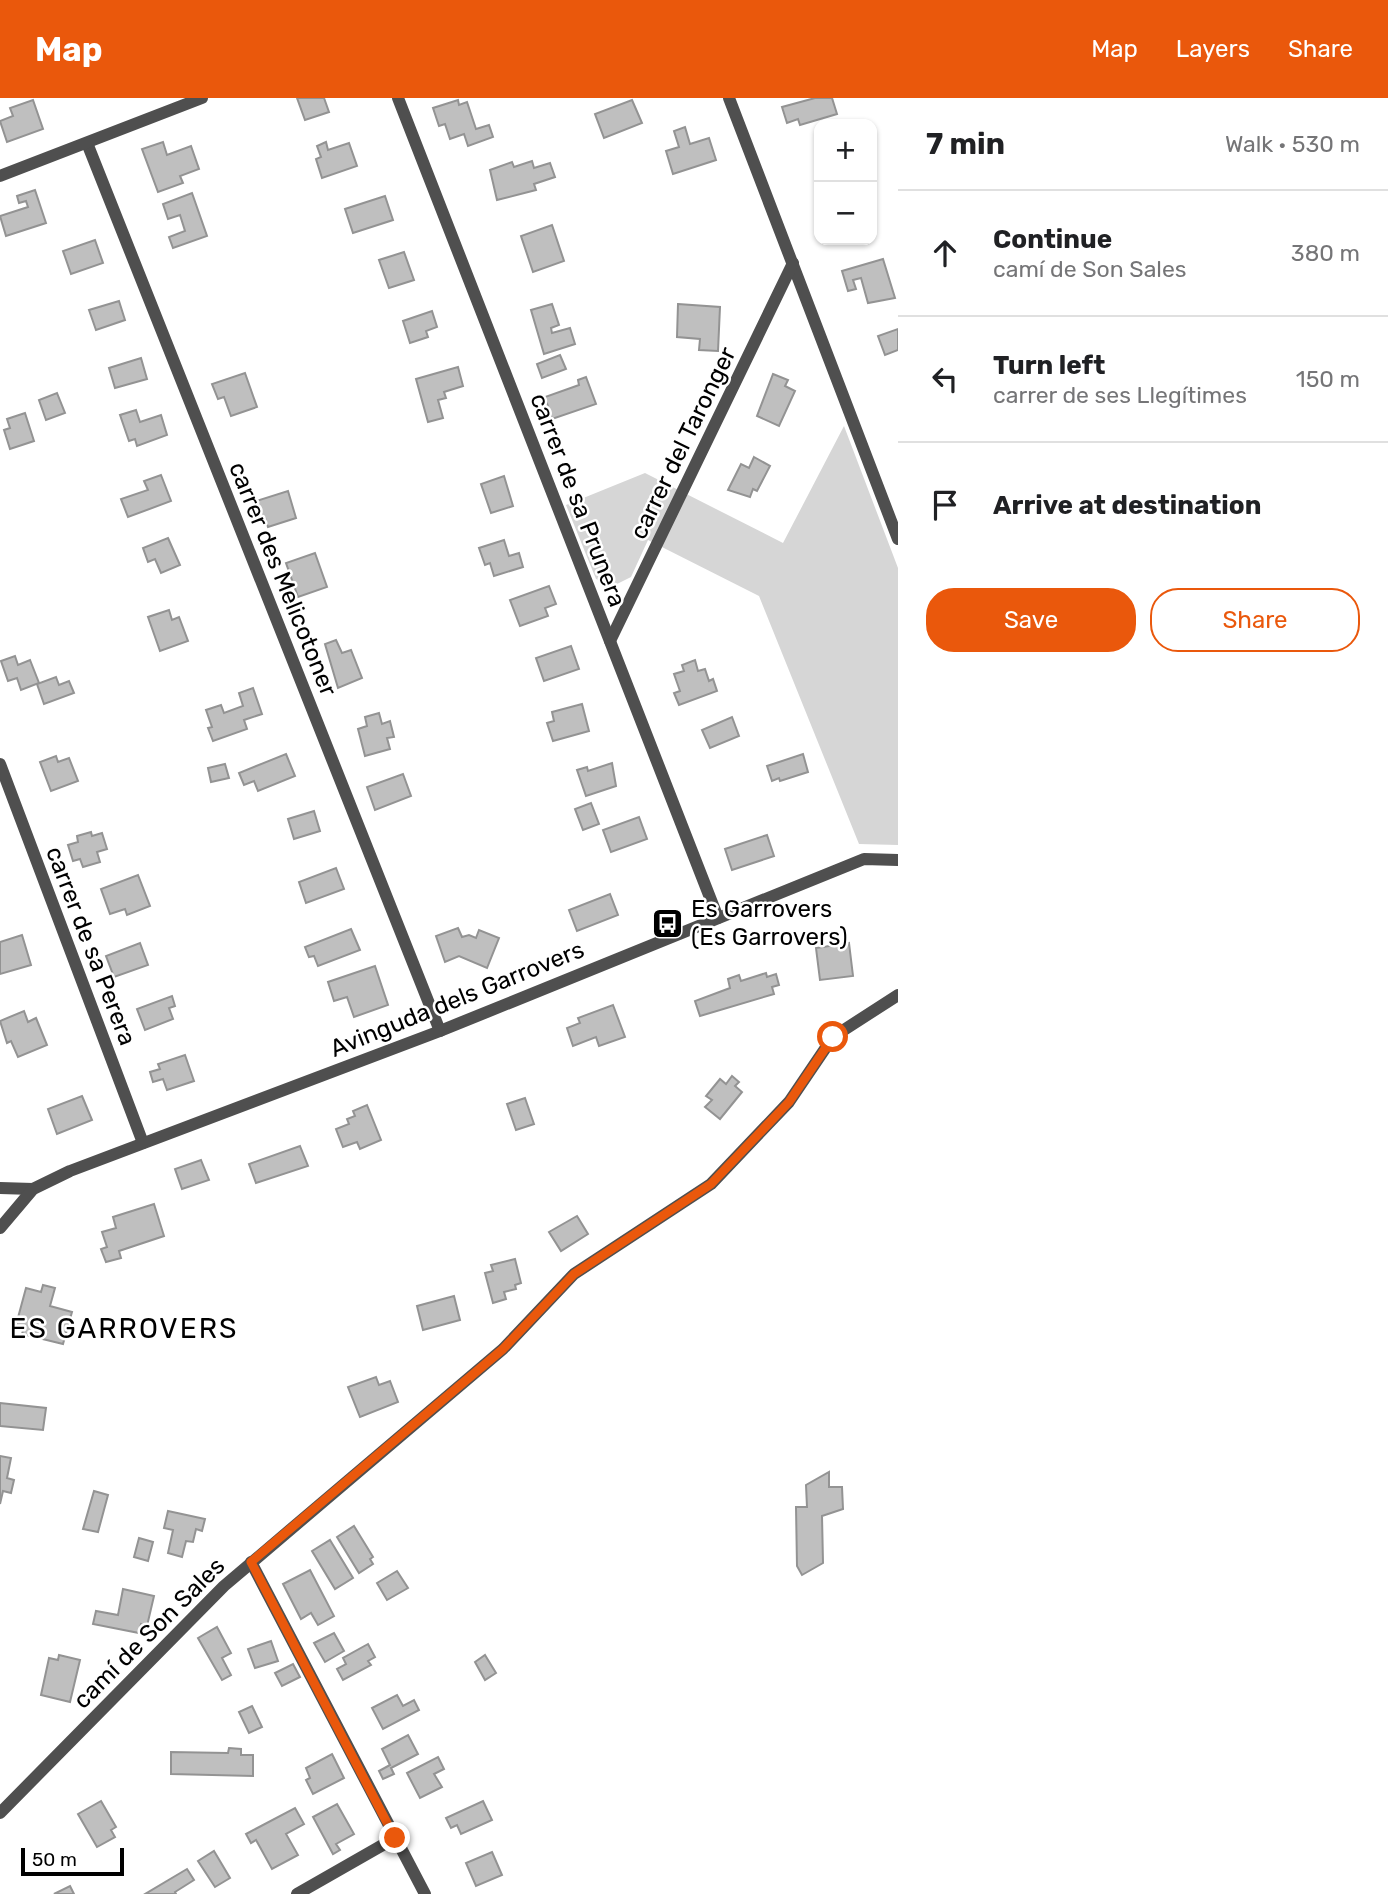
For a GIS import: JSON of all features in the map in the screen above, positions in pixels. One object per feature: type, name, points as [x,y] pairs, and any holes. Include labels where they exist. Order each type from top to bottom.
[{"type":"street","points":[[0,176],[202,98]]},
{"type":"street","name":"carrer de sa Prunera","points":[[398,98],[718,918]]},
{"type":"street","points":[[729,98],[898,539]]},
{"type":"street","name":"carrer des Melicotoner","points":[[87,143],[440,1031]]},
{"type":"street","name":"carrer del Taronger","points":[[610,641],[793,263]]},
{"type":"street","name":"carrer de sa Perera","points":[[0,764],[143,1143]]},
{"type":"street","name":"Avinguda dels Garrovers","points":[[33,1189],[70,1171],[440,1031],[864,859],[898,860]]},
{"type":"street","name":"camí de Son Sales","points":[[0,1813],[224,1586],[503,1349],[574,1274],[711,1184],[789,1102],[833,1037],[898,995]]},
{"type":"street","points":[[0,1188],[33,1189]]},
{"type":"street","points":[[0,1228],[33,1189]]},
{"type":"street","points":[[251,1562],[425,1894]]},
{"type":"street","points":[[297,1894],[395,1838]]},
{"type":"shaded area","points":[[844,426],[898,568],[898,845],[859,844],[759,596],[648,540],[631,577],[613,586],[596,579],[566,505],[645,473],[783,543]]},
{"type":"building","points":[[297,98],[324,98],[329,112],[305,120]]},
{"type":"building","points":[[815,98],[832,98],[837,114],[800,125],[798,119],[787,123],[782,107]]},
{"type":"building","points":[[33,100],[43,129],[7,142],[0,121],[13,116],[10,108]]},
{"type":"building","points":[[458,100],[459,105],[467,102],[476,129],[489,125],[493,137],[468,146],[464,134],[450,139],[445,124],[439,126],[433,108]]},
{"type":"building","points":[[632,100],[642,123],[604,138],[595,114]]},
{"type":"building","points":[[685,127],[690,144],[709,138],[716,160],[673,174],[666,151],[679,147],[674,131]]},
{"type":"building","points":[[163,142],[167,155],[191,146],[199,169],[180,176],[183,183],[158,192],[142,149]]},
{"type":"building","points":[[326,142],[328,150],[349,143],[357,166],[322,178],[316,159],[321,157],[317,146]]},
{"type":"building","points":[[532,161],[534,168],[550,163],[555,177],[534,184],[536,190],[497,200],[490,170],[512,162],[514,167]]},
{"type":"building","points":[[35,190],[46,223],[6,236],[0,216],[28,207],[26,201],[19,203],[17,196]]},
{"type":"building","points":[[192,193],[207,236],[173,248],[169,237],[185,231],[180,215],[168,219],[163,204]]},
{"type":"building","points":[[385,196],[393,220],[353,233],[345,209]]},
{"type":"building","points":[[552,225],[564,261],[533,272],[521,236]]},
{"type":"building","points":[[95,240],[103,263],[71,274],[63,251]]},
{"type":"building","points":[[404,252],[414,280],[389,288],[379,260]]},
{"type":"building","points":[[883,259],[895,298],[868,303],[861,278],[853,280],[856,289],[848,291],[842,271]]},
{"type":"building","points":[[119,301],[125,320],[96,330],[89,310]]},
{"type":"building","points":[[552,304],[559,325],[551,328],[552,333],[570,328],[575,344],[544,354],[531,310]]},
{"type":"building","points":[[678,304],[720,307],[718,351],[699,350],[700,339],[677,337]]},
{"type":"building","points":[[432,311],[437,327],[426,331],[428,337],[410,343],[403,321]]},
{"type":"building","points":[[898,329],[898,350],[885,355],[878,336]]},
{"type":"building","points":[[560,355],[566,369],[542,378],[537,364]]},
{"type":"building","points":[[141,358],[147,379],[115,388],[109,368]]},
{"type":"building","points":[[458,367],[463,386],[444,392],[446,398],[438,400],[443,418],[428,422],[416,379]]},
{"type":"building","points":[[245,373],[257,407],[231,416],[224,397],[218,399],[212,384]]},
{"type":"building","points":[[773,374],[788,380],[785,386],[795,391],[779,426],[757,416]]},
{"type":"building","points":[[586,377],[596,404],[552,419],[545,397],[579,385],[578,380]]},
{"type":"building","points":[[57,393],[65,413],[46,420],[39,400]]},
{"type":"building","points":[[136,410],[140,422],[161,415],[167,435],[137,446],[135,439],[129,441],[120,415]]},
{"type":"building","points":[[25,413],[34,441],[10,449],[4,430],[10,428],[7,419]]},
{"type":"building","points":[[754,457],[770,466],[757,491],[753,489],[750,497],[728,490],[741,464],[749,468]]},
{"type":"building","points":[[161,475],[171,501],[128,517],[121,499],[148,490],[144,481]]},
{"type":"building","points":[[504,476],[513,506],[491,513],[481,484]]},
{"type":"building","points":[[288,491],[296,518],[268,527],[265,518],[259,520],[253,502]]},
{"type":"building","points":[[168,538],[180,565],[161,573],[155,559],[148,562],[143,548]]},
{"type":"building","points":[[504,540],[509,556],[519,553],[523,567],[494,576],[490,563],[485,565],[479,548]]},
{"type":"building","points":[[315,553],[327,587],[298,597],[286,563]]},
{"type":"building","points":[[549,586],[556,604],[545,608],[548,616],[520,626],[510,600]]},
{"type":"building","points":[[169,610],[172,620],[179,617],[188,641],[160,651],[148,617]]},
{"type":"building","points":[[336,640],[342,653],[351,650],[362,678],[338,688],[325,644]]},
{"type":"building","points":[[571,646],[579,669],[544,681],[536,658]]},
{"type":"building","points":[[15,656],[18,665],[30,660],[39,683],[21,690],[17,678],[8,681],[1,661]]},
{"type":"building","points":[[695,660],[698,671],[705,669],[709,681],[713,679],[717,691],[679,705],[674,693],[680,691],[674,674],[684,671],[682,665]]},
{"type":"building","points":[[56,677],[59,685],[69,681],[74,693],[44,704],[37,684]]},
{"type":"building","points":[[253,688],[262,714],[244,720],[247,729],[213,741],[208,728],[212,727],[206,710],[221,705],[224,713],[243,706],[239,693]]},
{"type":"building","points":[[582,704],[589,731],[553,741],[547,723],[554,721],[552,712]]},
{"type":"building","points":[[379,713],[382,724],[390,721],[394,737],[387,738],[390,749],[365,756],[358,729],[367,726],[365,717]]},
{"type":"building","points":[[732,717],[739,736],[710,748],[702,730]]},
{"type":"building","points":[[286,754],[295,776],[258,791],[254,781],[244,785],[239,773]]},
{"type":"building","points":[[803,754],[808,772],[772,781],[767,766]]},
{"type":"building","points":[[56,756],[58,762],[69,758],[78,781],[51,791],[40,762]]},
{"type":"building","points":[[612,763],[616,786],[586,796],[577,770],[587,767],[588,771]]},
{"type":"building","points":[[225,764],[229,778],[211,782],[208,768]]},
{"type":"building","points":[[403,774],[411,796],[375,810],[367,787]]},
{"type":"building","points":[[591,803],[599,824],[583,830],[575,809]]},
{"type":"building","points":[[314,811],[320,831],[294,839],[288,819]]},
{"type":"building","points":[[639,817],[647,839],[611,852],[603,830]]},
{"type":"building","points":[[91,832],[92,836],[102,833],[107,849],[97,852],[100,862],[83,867],[80,859],[73,861],[68,845],[78,842],[77,836]]},
{"type":"building","points":[[767,835],[774,856],[732,870],[725,849]]},
{"type":"building","points":[[336,868],[344,889],[306,903],[299,882]]},
{"type":"building","points":[[138,875],[150,906],[127,915],[125,909],[110,914],[101,889]]},
{"type":"building","points":[[610,894],[618,915],[577,931],[569,910]]},
{"type":"building","points":[[458,928],[462,937],[469,935],[476,938],[479,930],[499,938],[487,968],[459,956],[445,962],[436,936]]},
{"type":"building","points":[[351,929],[360,950],[318,966],[314,956],[309,957],[305,947]]},
{"type":"building","points":[[22,935],[31,965],[0,974],[0,942]]},
{"type":"building","points":[[140,943],[148,965],[114,977],[106,956]]},
{"type":"building","points":[[849,943],[853,976],[820,980],[816,948]]},
{"type":"building","points":[[375,966],[388,1005],[354,1017],[347,997],[334,1001],[328,982]]},
{"type":"building","points":[[766,973],[767,977],[776,974],[779,985],[772,987],[774,994],[700,1016],[695,1001],[730,988],[728,979],[739,975],[741,981]]},
{"type":"building","points":[[172,996],[175,1006],[169,1008],[173,1019],[145,1030],[137,1009]]},
{"type":"building","points":[[613,1005],[625,1037],[599,1046],[596,1037],[573,1046],[567,1028],[580,1023],[578,1018]]},
{"type":"building","points":[[24,1011],[28,1022],[36,1018],[47,1045],[18,1057],[11,1041],[7,1043],[0,1021]]},
{"type":"building","points":[[185,1055],[194,1081],[167,1090],[163,1079],[153,1082],[150,1072],[160,1069],[158,1064]]},
{"type":"building","points":[[732,1076],[739,1082],[735,1086],[742,1092],[720,1119],[705,1107],[712,1100],[706,1096],[720,1079],[726,1084]]},
{"type":"building","points":[[82,1096],[92,1120],[57,1134],[48,1109]]},
{"type":"building","points":[[525,1098],[534,1124],[516,1130],[507,1104]]},
{"type":"building","points":[[367,1105],[381,1140],[360,1149],[357,1142],[343,1147],[336,1129],[349,1124],[347,1119],[355,1116],[353,1111]]},
{"type":"building","points":[[300,1146],[308,1166],[256,1183],[249,1164]]},
{"type":"building","points":[[201,1160],[209,1180],[182,1189],[175,1169]]},
{"type":"building","points":[[154,1204],[164,1236],[119,1251],[121,1258],[106,1262],[101,1249],[107,1247],[102,1232],[116,1228],[113,1217]]},
{"type":"building","points":[[577,1216],[588,1234],[561,1251],[549,1232]]},
{"type":"building","points":[[515,1259],[521,1283],[515,1285],[516,1289],[504,1292],[506,1299],[493,1303],[485,1273],[493,1271],[491,1265]]},
{"type":"building","points":[[43,1285],[55,1288],[50,1306],[72,1312],[63,1344],[22,1334],[24,1327],[16,1325],[26,1288],[41,1292]]},
{"type":"building","points":[[454,1296],[460,1320],[423,1330],[417,1306]]},
{"type":"building","points":[[376,1377],[379,1385],[390,1381],[398,1402],[360,1417],[348,1387]]},
{"type":"building","points":[[0,1403],[46,1408],[43,1430],[0,1426]]},
{"type":"building","points":[[0,1456],[11,1458],[7,1478],[14,1480],[11,1493],[3,1491],[0,1504]]},
{"type":"building","points":[[829,1472],[829,1487],[842,1487],[843,1509],[822,1516],[823,1563],[802,1575],[797,1566],[796,1507],[807,1507],[806,1485]]},
{"type":"building","points":[[94,1491],[108,1495],[98,1532],[83,1529]]},
{"type":"building","points":[[168,1511],[205,1519],[202,1531],[196,1529],[193,1542],[186,1541],[182,1557],[168,1553],[173,1530],[164,1528]]},
{"type":"building","points":[[354,1526],[373,1557],[370,1559],[373,1564],[359,1573],[337,1537]]},
{"type":"building","points":[[139,1538],[153,1542],[148,1561],[134,1557]]},
{"type":"building","points":[[330,1540],[353,1578],[335,1589],[312,1551]]},
{"type":"building","points":[[310,1570],[334,1616],[318,1625],[311,1613],[301,1619],[283,1584]]},
{"type":"building","points":[[397,1571],[408,1588],[387,1600],[377,1583]]},
{"type":"building","points":[[123,1589],[154,1596],[147,1626],[141,1624],[139,1633],[93,1624],[96,1611],[118,1615]]},
{"type":"building","points":[[217,1627],[231,1653],[222,1658],[231,1675],[222,1680],[198,1638]]},
{"type":"building","points":[[334,1633],[344,1651],[325,1662],[314,1643]]},
{"type":"building","points":[[271,1641],[278,1661],[255,1668],[248,1649]]},
{"type":"building","points":[[368,1644],[375,1657],[368,1661],[371,1665],[343,1680],[337,1669],[346,1664],[343,1658]]},
{"type":"building","points":[[59,1655],[80,1660],[70,1702],[41,1695],[49,1658],[58,1660]]},
{"type":"building","points":[[485,1655],[496,1673],[485,1680],[475,1662]]},
{"type":"building","points":[[293,1664],[300,1677],[282,1686],[275,1673]]},
{"type":"building","points":[[397,1695],[403,1706],[414,1700],[419,1710],[383,1729],[372,1708]]},
{"type":"building","points":[[252,1706],[262,1727],[249,1733],[239,1712]]},
{"type":"building","points":[[408,1735],[418,1754],[391,1768],[394,1774],[383,1779],[379,1771],[390,1765],[382,1749]]},
{"type":"building","points":[[229,1748],[241,1749],[241,1755],[253,1755],[253,1776],[171,1774],[171,1752],[228,1753]]},
{"type":"building","points":[[332,1754],[344,1778],[313,1794],[306,1780],[310,1778],[306,1768]]},
{"type":"building","points":[[438,1757],[444,1769],[434,1774],[442,1787],[420,1798],[407,1773]]},
{"type":"building","points":[[101,1801],[116,1827],[111,1830],[115,1837],[97,1847],[78,1814]]},
{"type":"building","points":[[483,1801],[492,1820],[461,1834],[457,1825],[451,1828],[446,1818]]},
{"type":"building","points":[[337,1804],[354,1834],[336,1844],[340,1850],[333,1854],[313,1817]]},
{"type":"building","points":[[295,1808],[304,1824],[286,1834],[298,1855],[272,1869],[256,1840],[251,1843],[246,1834]]},
{"type":"building","points":[[214,1851],[230,1878],[215,1887],[198,1861]]},
{"type":"building","points":[[492,1852],[502,1875],[476,1886],[466,1863]]},
{"type":"building","points":[[187,1869],[194,1880],[175,1892],[176,1894],[145,1894]]},
{"type":"building","points":[[70,1886],[74,1894],[54,1894]]},
{"type":"place","name":"Es Garrovers (Es Garrovers)","points":[[668,923]]},
{"type":"district","name":"ES GARROVERS","points":[[124,1328]]},
{"type":"route","points":[[395,1838],[251,1562],[503,1349],[574,1274],[711,1184],[789,1102],[833,1037]]}]
